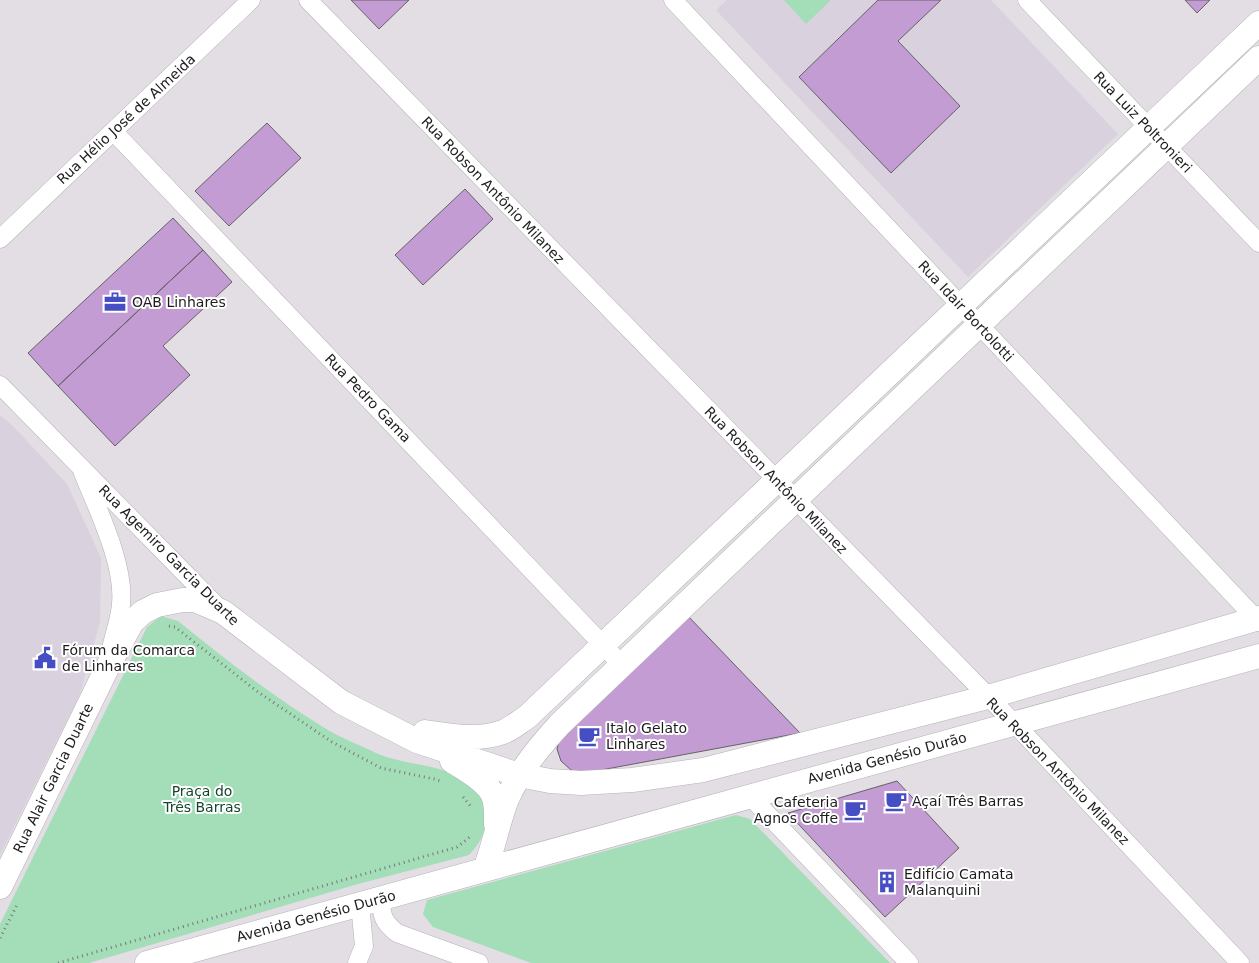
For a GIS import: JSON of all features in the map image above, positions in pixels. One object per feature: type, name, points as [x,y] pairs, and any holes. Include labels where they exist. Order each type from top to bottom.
[{"type":"main road","points":[[392,727],[447,736],[480,737],[504,732],[527,718],[1259,23]]},
{"type":"main road","points":[[485,869],[496,841],[507,800],[519,775],[536,750],[560,724],[1259,58]]},
{"type":"main road","name":"Rua Alair Garcia Duarte","points":[[0,887],[107,668],[132,622],[143,612],[156,605],[183,600],[195,600],[223,612]]},
{"type":"main road","name":"Rua Agemiro Garcia Duarte","points":[[223,612],[341,702],[417,741],[519,775],[550,781],[581,783],[632,780],[703,770],[988,697],[1258,620]]},
{"type":"main road","name":"Avenida Genésio Durão","points":[[157,961],[1259,656]]},
{"type":"main road","points":[[417,741],[465,768],[492,792],[496,809],[496,841]]},
{"type":"street","name":"Rua Hélio José de Almeida","points":[[0,238],[251,0]]},
{"type":"street","name":"Rua Robson Antônio Milanez","points":[[308,0],[1014,723],[1240,963]]},
{"type":"street","name":"Rua Idair Bortolotti","points":[[673,0],[1258,620]]},
{"type":"street","name":"Rua Luiz Poltronieri","points":[[1027,0],[1259,243]]},
{"type":"street","name":"Rua Pedro Gama","points":[[113,131],[622,665]]},
{"type":"street","name":"Rua Agemiro Garcia Duarte","points":[[0,385],[223,612]]},
{"type":"street","name":"Rua Alair Garcia Duarte","points":[[80,466],[120,573],[121,604],[107,668]]},
{"type":"street","points":[[750,796],[909,963]]},
{"type":"street","points":[[357,963],[364,946],[370,901]]},
{"type":"street","points":[[370,901],[389,926],[398,933],[479,963]]},
{"type":"path","points":[[162,625],[175,628],[258,692],[332,742],[381,768],[441,782]]},
{"type":"path","points":[[461,795],[472,808],[474,816]]},
{"type":"path","points":[[58,963],[457,847],[469,839],[472,831]]},
{"type":"shaded area","points":[[727,0],[991,0],[1118,134],[968,277],[716,10]]},
{"type":"shaded area","name":"Fórum da Comarca de Linhares","points":[[0,415],[12,425],[67,484],[101,558],[100,622],[80,694],[0,855]]},
{"type":"green space","points":[[784,0],[831,0],[806,24]]},
{"type":"green space","name":"Praça do Três Barras","points":[[161,616],[178,621],[270,692],[334,733],[376,753],[436,768],[469,783],[477,791],[486,809],[485,829],[476,847],[469,855],[358,884],[89,963],[0,963],[0,924],[147,627]]},
{"type":"green space","points":[[736,815],[750,819],[890,963],[531,963],[433,927],[423,914],[427,900]]},
{"type":"building","points":[[351,0],[409,0],[379,29]]},
{"type":"building","points":[[878,0],[941,0],[898,41],[960,106],[891,173],[799,77]]},
{"type":"building","points":[[1185,0],[1210,0],[1197,13]]},
{"type":"building","points":[[267,123],[301,158],[229,226],[195,191]]},
{"type":"building","points":[[465,189],[493,219],[423,285],[395,255]]},
{"type":"building","name":"OAB Linhares","points":[[173,218],[203,250],[58,386],[28,353]]},
{"type":"building","points":[[203,250],[232,282],[163,346],[190,375],[115,446],[58,386]]},
{"type":"building","points":[[687,615],[800,733],[585,773],[571,770],[561,761],[557,749],[560,737]]},
{"type":"building","name":"Edifício Camata Malanquini","points":[[897,781],[959,848],[885,917],[788,813]]},
{"type":"place","name":"OAB Linhares","points":[[115,302]]},
{"type":"place","name":"Fórum da Comarca de Linhares","points":[[45,658]]},
{"type":"place","name":"Italo Gelato Linhares","points":[[589,736]]},
{"type":"place","name":"Açaí Três Barras","points":[[896,801]]},
{"type":"place","name":"Cafeteria Agnos Coffe","points":[[855,810]]},
{"type":"place","name":"Edifício Camata Malanquini","points":[[887,882]]}]
